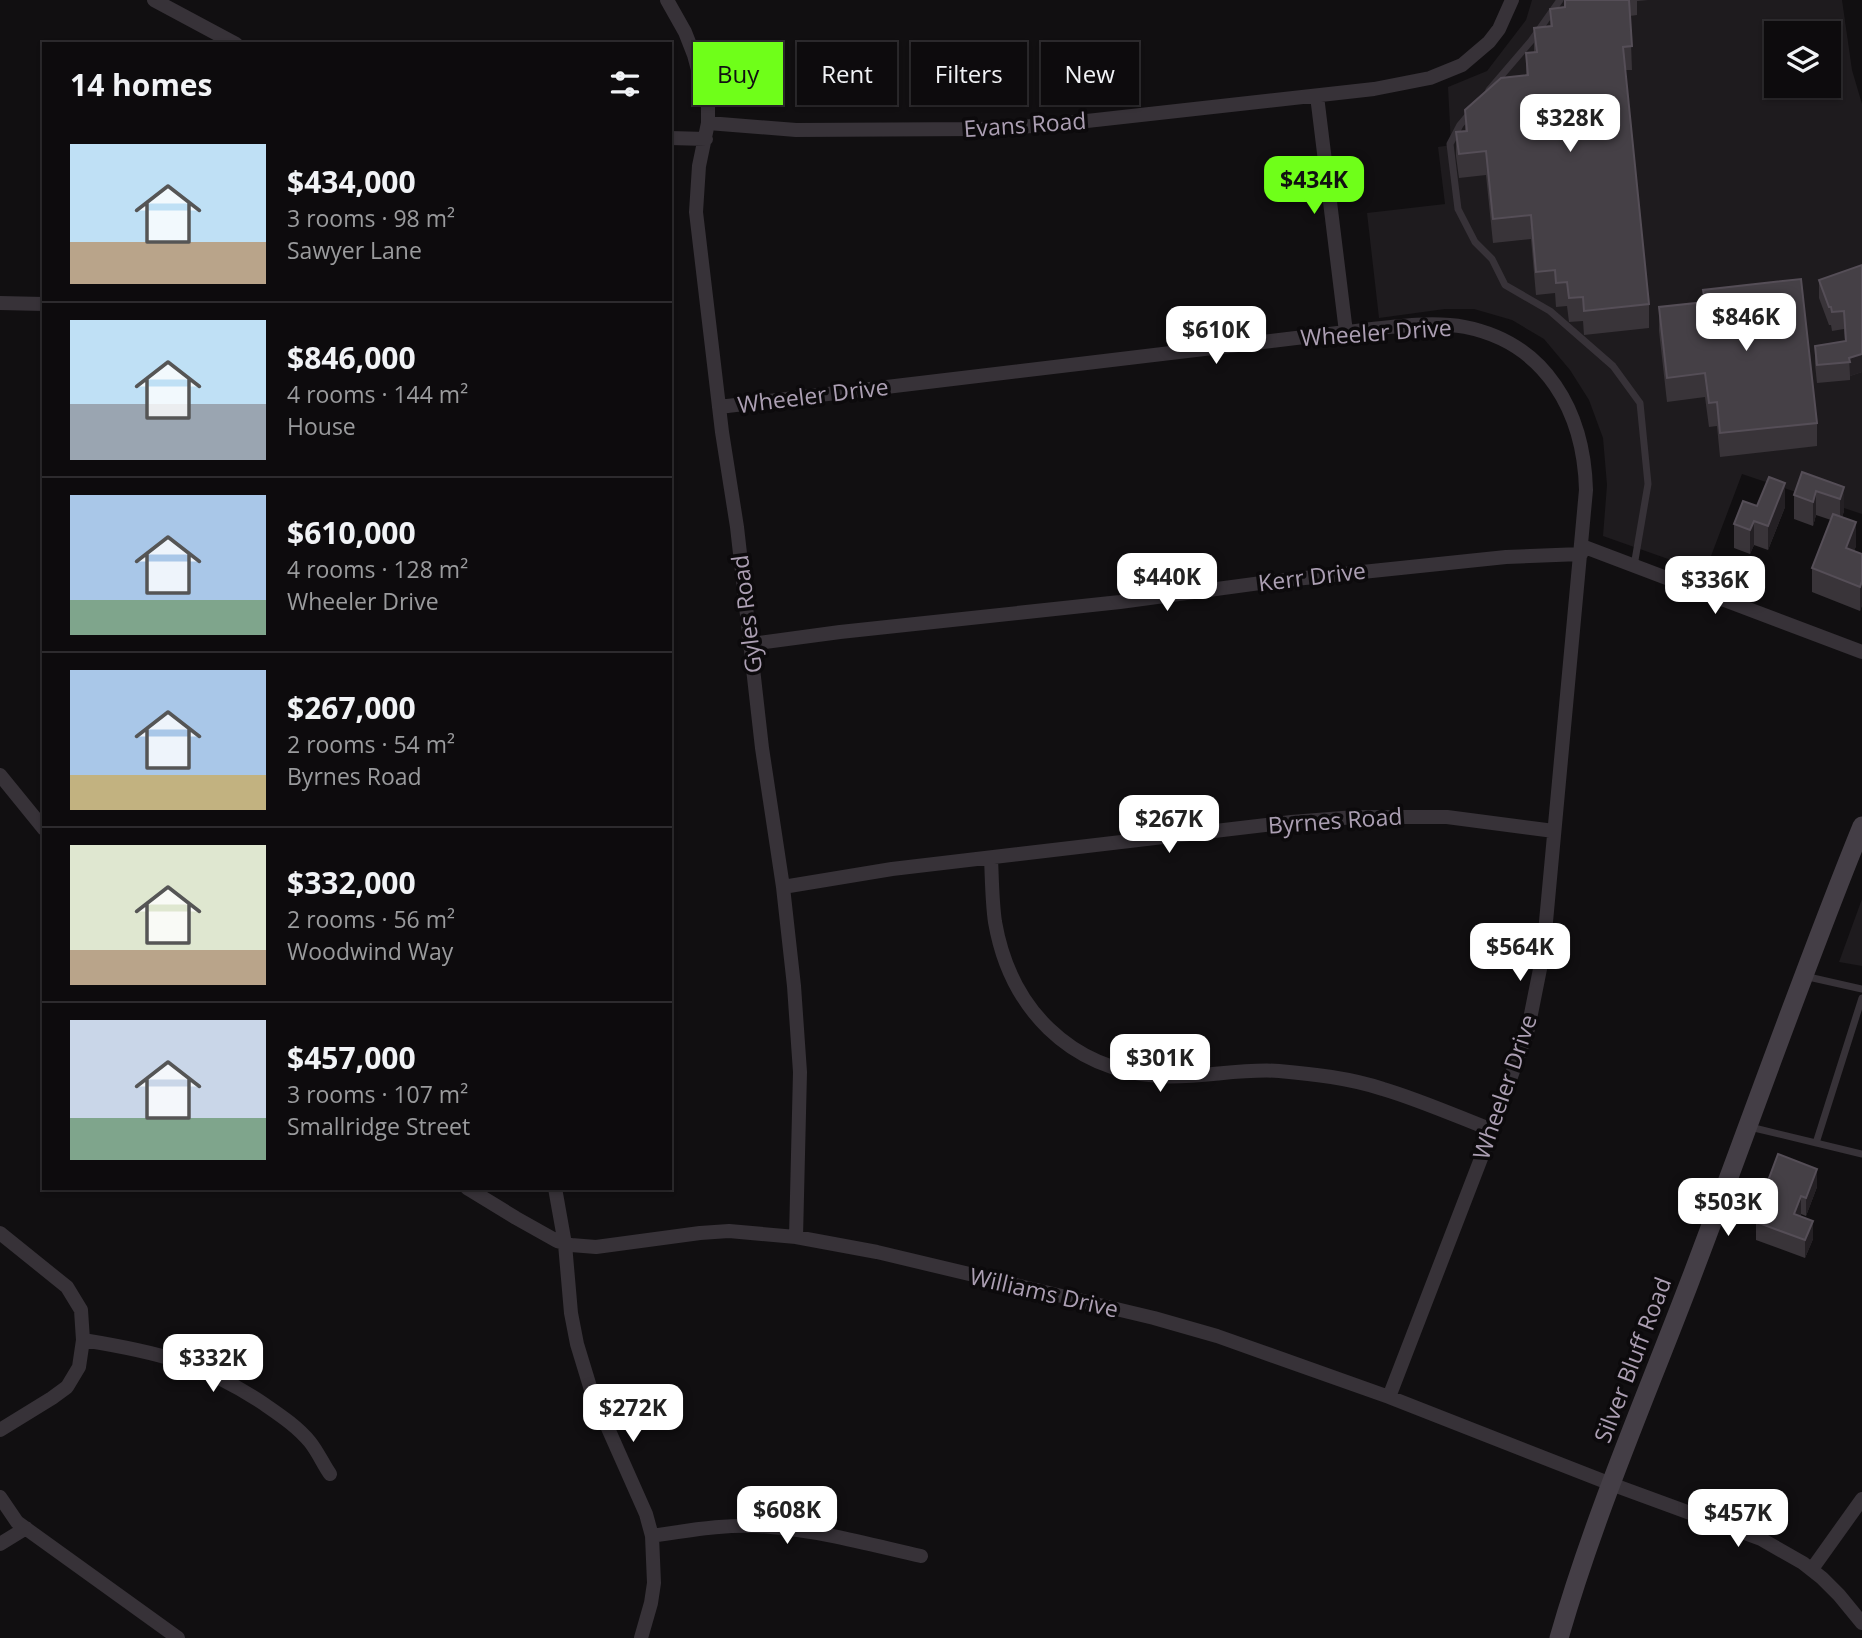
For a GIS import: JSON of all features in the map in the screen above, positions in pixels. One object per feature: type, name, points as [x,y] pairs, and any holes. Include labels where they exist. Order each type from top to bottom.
[{"type":"street","points":[[154,0],[232,42]]},
{"type":"street","name":"Gyles Road","points":[[667,0],[685,32],[698,66],[708,107],[706,139],[699,166],[696,212],[764,760],[783,887],[800,1072],[796,1237]]},
{"type":"street","name":"Evans Road","points":[[708,123],[796,130],[980,129],[1051,125],[1374,89],[1446,73],[1476,55],[1499,29],[1512,0]]},
{"type":"street","points":[[1317,96],[1346,332]]},
{"type":"street","points":[[672,138],[706,139]]},
{"type":"street","points":[[0,303],[42,304]]},
{"type":"street","name":"Wheeler Drive","points":[[719,407],[1346,332],[1442,325],[1463,327],[1510,343],[1536,361],[1547,373],[1577,430],[1583,450],[1586,490],[1543,954],[1528,1029],[1389,1397]]},
{"type":"street","name":"Kerr Drive","points":[[751,644],[1120,602],[1276,581],[1581,550],[1634,566],[1862,652]]},
{"type":"street","points":[[0,775],[42,827]]},
{"type":"street","name":"Byrnes Road","points":[[783,887],[892,869],[1354,817],[1447,817],[1554,831]]},
{"type":"street","name":"Silver Bluff Road","points":[[1559,1638],[1611,1484],[1862,825]]},
{"type":"street","points":[[991,858],[995,921],[1000,945],[1018,991],[1058,1038],[1094,1061],[1132,1073],[1155,1076],[1276,1071],[1348,1080],[1382,1088],[1492,1130]]},
{"type":"street","name":"Williams Drive","points":[[470,1190],[565,1244],[596,1247],[729,1231],[796,1237],[877,1252],[1154,1318],[1279,1357],[1389,1397],[1611,1484],[1761,1539],[1812,1569],[1839,1595],[1862,1623]]},
{"type":"street","points":[[555,1190],[577,1344],[591,1390],[646,1514],[652,1536],[652,1603],[641,1638]]},
{"type":"street","points":[[0,1233],[67,1287],[81,1310],[83,1340],[79,1367],[67,1387],[0,1430]]},
{"type":"street","points":[[83,1340],[163,1355],[218,1377],[280,1415],[309,1441],[330,1474]]},
{"type":"street","points":[[0,1497],[17,1522],[178,1638]]},
{"type":"street","points":[[1812,1569],[1862,1499]]},
{"type":"street","points":[[652,1536],[711,1528],[769,1527],[809,1531],[921,1556]]},
{"type":"street","points":[[0,1544],[26,1528]]},
{"type":"lane","points":[[1487,93],[1531,41],[1560,0]]},
{"type":"lane","points":[[1478,104],[1460,125],[1450,144],[1458,209],[1475,242],[1492,259],[1505,285],[1550,311],[1613,366],[1640,403],[1648,484],[1634,566]]},
{"type":"lane","points":[[1803,976],[1862,989]]},
{"type":"lane","points":[[1816,1143],[1862,998]]},
{"type":"lane","points":[[1748,1126],[1862,1154]]},
{"type":"shaded area","points":[[1532,0],[1842,0],[1852,70],[1862,104],[1862,514],[1742,474],[1705,572],[1603,536],[1607,485],[1603,438],[1589,400],[1570,370],[1544,339],[1512,320],[1474,309],[1445,309],[1379,318],[1367,213],[1445,204],[1438,147],[1451,145],[1448,87],[1487,71],[1526,20]]},
{"type":"shaded area","points":[[1862,899],[1862,966],[1839,962]]},
{"type":"building","points":[[1565,0],[1629,0],[1632,46],[1623,47],[1649,304],[1584,311],[1583,297],[1569,298],[1567,282],[1556,283],[1555,270],[1536,272],[1531,215],[1493,219],[1486,151],[1459,154],[1456,132],[1467,131],[1465,110],[1501,78],[1528,75],[1526,53],[1537,52],[1534,28],[1552,26],[1550,9],[1565,7]]},
{"type":"building","points":[[1862,265],[1862,354],[1849,358],[1850,362],[1817,365],[1815,346],[1846,341],[1844,311],[1832,312],[1819,280]]},
{"type":"building","points":[[1801,279],[1817,423],[1720,433],[1717,402],[1709,403],[1705,373],[1667,378],[1659,307],[1705,302],[1703,290]]},
{"type":"building","points":[[1802,472],[1844,487],[1840,499],[1816,491],[1813,502],[1794,495]]},
{"type":"building","points":[[1769,477],[1785,483],[1768,526],[1754,521],[1750,530],[1734,524],[1743,501],[1757,506]]},
{"type":"building","points":[[1833,514],[1856,522],[1846,548],[1862,554],[1860,587],[1812,568]]},
{"type":"building","points":[[1778,1154],[1817,1169],[1806,1198],[1801,1196],[1794,1214],[1813,1221],[1805,1240],[1756,1222]]}]
